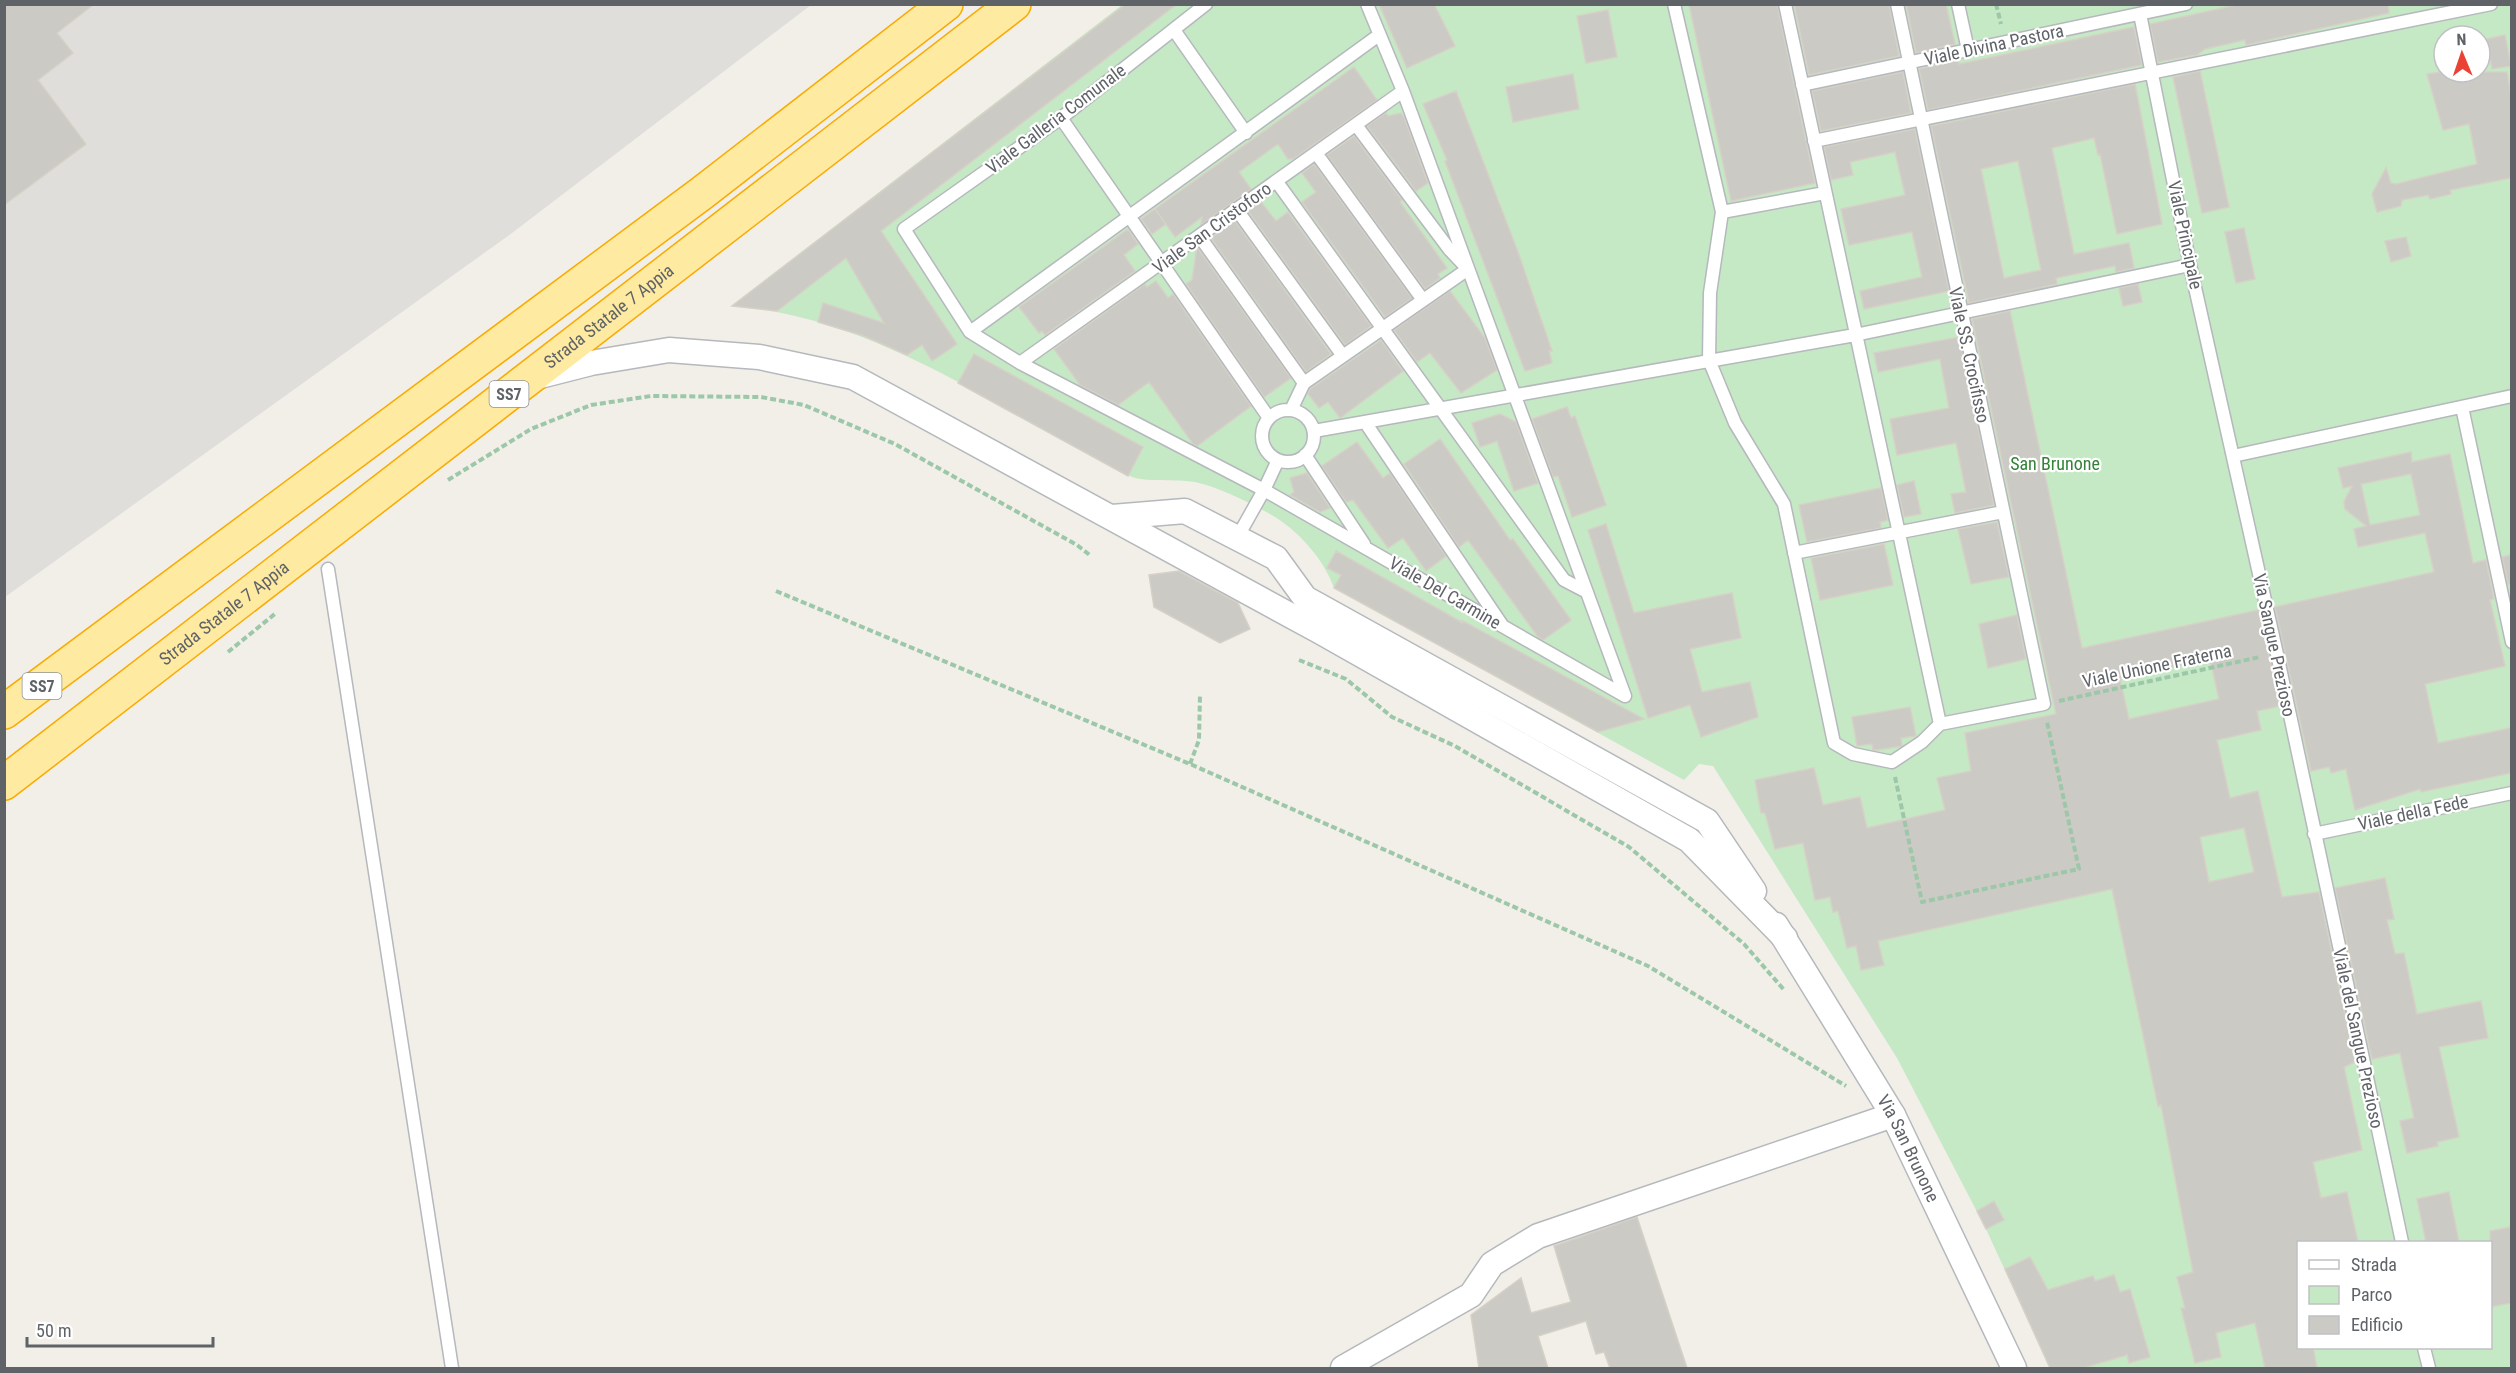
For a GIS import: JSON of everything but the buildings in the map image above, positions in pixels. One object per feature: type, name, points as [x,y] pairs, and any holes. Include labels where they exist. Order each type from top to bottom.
[{"type":"highway","name":"SS7","points":[[4,712],[79,659],[702,192],[946,4]]},
{"type":"highway","name":"Strada Statale 7 Appia","points":[[4,783],[1014,4]]},
{"type":"highway","points":[[4,699],[79,659]]},
{"type":"street","points":[[528,379],[591,363],[669,350],[759,357],[853,377],[1113,517],[1689,840],[1785,938]]},
{"type":"street","points":[[1113,517],[1185,511],[1276,558],[1305,598],[1707,821],[1785,938]]},
{"type":"street","name":"Via San Brunone","points":[[1785,938],[1893,1115],[2014,1368]]},
{"type":"street","points":[[1343,1368],[1471,1296],[1492,1264],[1538,1236],[1893,1115]]},
{"type":"lane","name":"Viale Galleria Comunale","points":[[970,332],[904,229],[1061,118],[1206,4]]},
{"type":"lane","points":[[1367,4],[1402,91],[1587,592]]},
{"type":"lane","points":[[1674,4],[1722,212],[1710,293],[1709,360],[1735,423],[1784,504],[1834,742],[1853,754],[1892,762],[1922,742],[1940,724],[2044,704]]},
{"type":"lane","points":[[1785,4],[1940,724]]},
{"type":"lane","name":"Viale SS. Crocifisso","points":[[1897,4],[1960,313],[2044,704]]},
{"type":"lane","points":[[1958,4],[1968,50]]},
{"type":"lane","name":"Viale Divina Pastora","points":[[1802,85],[2186,4]]},
{"type":"lane","points":[[1814,141],[2491,4]]},
{"type":"lane","name":"Viale Principale","points":[[2140,14],[2190,265],[2233,456]]},
{"type":"lane","points":[[1174,30],[1246,133]]},
{"type":"lane","points":[[970,332],[1379,35]]},
{"type":"lane","name":"Viale San Cristoforo","points":[[1020,363],[1161,265],[1402,91]]},
{"type":"lane","points":[[1061,118],[1269,418]]},
{"type":"lane","points":[[1356,124],[1449,249],[1468,269]]},
{"type":"lane","points":[[1316,153],[1423,300]]},
{"type":"lane","points":[[1277,182],[1564,580],[1587,592]]},
{"type":"lane","points":[[1722,212],[1825,193]]},
{"type":"lane","points":[[1237,210],[1343,356]]},
{"type":"lane","points":[[1200,237],[1304,383]]},
{"type":"lane","points":[[1314,430],[1856,334],[2190,265]]},
{"type":"lane","points":[[1291,410],[1304,383],[1468,269]]},
{"type":"lane","name":"Viale Del Carmine","points":[[970,332],[1020,363],[1264,490],[1625,696],[1587,592]]},
{"type":"lane","points":[[2233,456],[2511,396]]},
{"type":"lane","points":[[2462,406],[2511,642]]},
{"type":"lane","points":[[1291,410],[1306,417],[1314,430],[1313,444],[1305,455],[1292,462],[1278,460],[1271,455],[1263,441],[1265,425],[1269,418],[1291,410]]},
{"type":"lane","points":[[1365,422],[1504,628]]},
{"type":"lane","points":[[1305,455],[1366,547]]},
{"type":"lane","name":"Via Sangue Prezioso","points":[[2233,456],[2314,834]]},
{"type":"lane","points":[[1237,538],[1278,460]]},
{"type":"lane","points":[[1794,553],[2003,512]]},
{"type":"lane","points":[[328,569],[452,1368]]},
{"type":"lane","name":"Viale della Fede","points":[[2314,834],[2511,793]]},
{"type":"lane","name":"Viale del Sangue Prezioso","points":[[2314,834],[2402,1241]]},
{"type":"lane","points":[[2424,1349],[2429,1368]]},
{"type":"path","points":[[447,481],[531,429],[591,405],[651,396],[761,397],[804,405],[895,444],[1077,545],[1091,556]]},
{"type":"path","points":[[776,591],[1190,764],[1648,966],[1850,1089]]},
{"type":"path","points":[[228,652],[283,607]]},
{"type":"path","name":"Viale Unione Fraterna","points":[[2044,704],[2277,654]]},
{"type":"path","points":[[1299,660],[1346,679],[1392,717],[1455,746],[1629,847],[1744,944],[1790,996]]},
{"type":"path","points":[[1190,764],[1199,740],[1200,696]]},
{"type":"path","points":[[1892,762],[1922,902],[2079,869],[2044,704]]},
{"type":"path","points":[[1836,1073],[1841,1083]]},
{"type":"shaded area","points":[[5,5],[811,5],[512,233],[5,597]]},
{"type":"green space","name":"San Brunone","points":[[1122,5],[2511,5],[2511,1368],[2050,1368],[1986,1229],[1897,1058],[1713,766],[1699,764],[1684,780],[1334,588],[1324,566],[1299,536],[1280,520],[1243,500],[1195,482],[1132,477],[948,376],[908,357],[828,325],[785,314],[742,307],[738,301]]}]
